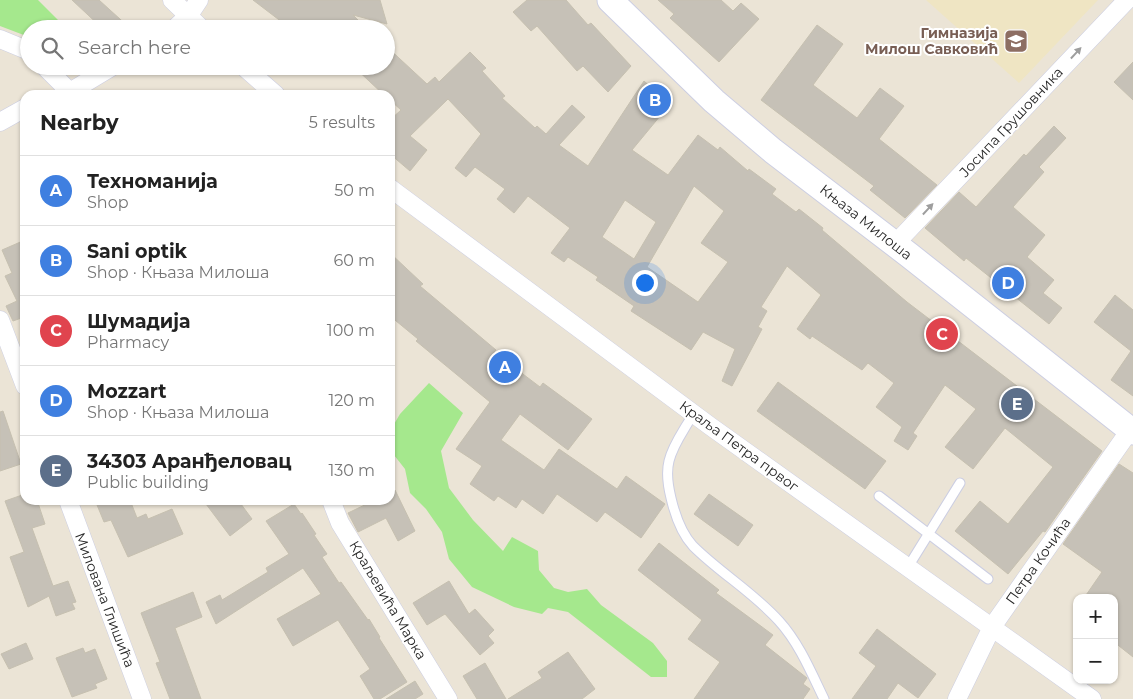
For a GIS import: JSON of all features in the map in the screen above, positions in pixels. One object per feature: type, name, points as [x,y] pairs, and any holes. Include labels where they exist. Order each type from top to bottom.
[{"type":"street","points":[[172,0],[194,20]]},
{"type":"street","points":[[184,20],[199,0]]},
{"type":"street","name":"Књаза Милоша","points":[[610,0],[678,68],[773,151],[895,244],[1132,431]]},
{"type":"street","name":"Јосипа Грушовника","points":[[895,244],[1127,0]]},
{"type":"street","points":[[0,39],[20,47]]},
{"type":"street","points":[[52,75],[65,90]]},
{"type":"street","points":[[74,90],[99,75]]},
{"type":"street","points":[[253,75],[270,90]]},
{"type":"street","points":[[0,122],[20,111]]},
{"type":"street","name":"Краља Петра првог","points":[[395,192],[694,414],[1092,699]]},
{"type":"street","points":[[0,320],[20,373]]},
{"type":"street","name":"Петра Кочића","points":[[957,699],[992,627],[1132,431]]},
{"type":"street","name":"Милована Глишића","points":[[70,505],[142,699]]},
{"type":"street","name":"Краљевића Марка","points":[[334,505],[340,523],[448,699]]},
{"type":"lane","points":[[694,414],[669,460],[667,475],[674,513],[693,545],[766,607],[780,622],[796,643],[824,699]]},
{"type":"lane","points":[[908,567],[960,483]]},
{"type":"lane","points":[[879,496],[988,579]]},
{"type":"shaded area","name":"Гимназија Милош Савковић","points":[[926,0],[1098,0],[1019,83]]},
{"type":"green space","points":[[0,0],[38,0],[58,20],[20,20],[20,34],[0,26]]},
{"type":"green space","points":[[429,383],[463,413],[441,451],[449,488],[473,520],[503,551],[512,537],[538,551],[539,570],[554,588],[568,592],[587,589],[601,605],[653,643],[667,661],[667,677],[651,677],[568,612],[548,608],[542,614],[514,607],[472,587],[449,559],[442,532],[426,509],[410,493],[405,469],[395,456],[395,422],[400,414]]},
{"type":"building","points":[[72,0],[99,0],[121,20],[93,20]]},
{"type":"building","points":[[253,0],[380,0],[386,20],[372,20],[353,15],[358,20],[279,20]]},
{"type":"building","points":[[527,0],[566,0],[588,25],[591,23],[631,66],[608,92],[583,66],[577,71],[537,26],[531,31],[513,12]]},
{"type":"building","points":[[658,0],[721,0],[733,11],[741,3],[759,19],[719,62],[670,18],[674,14]]},
{"type":"building","points":[[817,25],[843,44],[813,85],[857,118],[880,88],[904,106],[879,139],[937,185],[905,218],[870,190],[874,186],[761,100]]},
{"type":"building","points":[[470,52],[486,68],[482,71],[505,96],[502,98],[535,128],[537,126],[546,134],[572,105],[585,117],[559,145],[588,166],[644,81],[670,104],[632,150],[668,175],[698,135],[718,150],[720,147],[748,171],[749,169],[776,189],[772,194],[796,212],[799,209],[823,228],[822,230],[907,302],[1102,451],[1045,532],[1043,531],[1008,574],[955,531],[980,501],[1008,524],[1053,467],[1005,428],[973,469],[945,447],[976,409],[945,385],[913,433],[917,436],[908,450],[894,441],[902,427],[876,407],[894,383],[868,363],[862,370],[812,336],[810,339],[797,329],[821,295],[787,266],[761,307],[767,311],[758,327],[762,329],[732,386],[722,381],[735,349],[703,332],[691,350],[631,311],[634,306],[596,280],[598,277],[568,257],[564,262],[551,253],[570,228],[528,196],[514,213],[497,199],[505,189],[475,167],[466,177],[455,168],[481,134],[448,99],[410,136],[427,150],[410,171],[395,158],[395,115],[401,110],[395,105],[395,90],[379,90],[363,75],[395,75],[395,54],[427,84],[435,77],[439,82]],"holes":[[[694,186],[724,211],[701,243],[728,262],[698,302],[647,267]],[[625,200],[656,222],[634,259],[602,237]]]},
{"type":"building","points":[[1133,62],[1133,100],[1114,82]]},
{"type":"building","points":[[1054,126],[1066,138],[1039,167],[1044,172],[1013,207],[1045,235],[1027,257],[1054,280],[1043,293],[1062,308],[1049,324],[966,258],[964,261],[925,228],[959,192],[976,207],[1024,154],[1026,156]]},
{"type":"building","points":[[20,242],[20,318],[13,321],[6,306],[17,301],[5,276],[12,273],[2,250]]},
{"type":"building","points":[[395,258],[423,284],[420,286],[496,350],[494,352],[540,387],[543,383],[592,419],[568,450],[520,414],[501,440],[544,470],[559,449],[617,489],[626,476],[665,504],[641,538],[605,512],[597,522],[557,494],[543,514],[522,499],[516,508],[498,496],[494,501],[470,484],[482,466],[456,449],[490,402],[416,341],[418,339],[395,320]]},
{"type":"building","points":[[1115,295],[1133,310],[1133,396],[1111,380],[1131,351],[1094,322]]},
{"type":"building","points":[[778,382],[886,461],[865,489],[757,411]]},
{"type":"building","points":[[3,411],[20,464],[0,471],[0,412]]},
{"type":"building","points":[[1119,464],[1133,473],[1133,657],[1118,645],[1118,594],[1087,594],[1102,572],[1063,544]]},
{"type":"building","points":[[395,490],[415,531],[398,541],[386,518],[358,532],[348,513],[365,505],[395,505]]},
{"type":"building","points":[[709,494],[753,525],[738,546],[694,514]]},
{"type":"building","points":[[20,496],[20,505],[39,505],[45,524],[32,528],[53,586],[68,581],[76,602],[72,603],[75,609],[56,616],[49,596],[28,607],[10,557],[24,552],[5,501]]},
{"type":"building","points":[[97,505],[132,505],[137,518],[146,514],[148,519],[172,509],[183,534],[128,557],[111,520],[104,522]]},
{"type":"building","points":[[207,505],[242,505],[252,519],[230,536]]},
{"type":"building","points":[[292,505],[302,513],[327,554],[322,557],[339,583],[341,582],[369,619],[407,682],[380,699],[374,699],[360,676],[370,669],[338,620],[293,646],[277,619],[321,594],[303,568],[216,624],[206,602],[220,595],[222,600],[268,572],[266,568],[289,554],[266,521]]},
{"type":"building","points":[[659,543],[719,590],[716,593],[773,635],[765,645],[807,678],[803,684],[810,689],[803,699],[694,699],[720,662],[688,639],[702,620],[638,570]]},
{"type":"building","points":[[449,581],[469,614],[475,609],[494,630],[488,636],[494,643],[480,655],[445,614],[427,625],[413,603]]},
{"type":"building","points":[[193,592],[202,617],[175,628],[201,699],[170,699],[156,663],[160,662],[141,613]]},
{"type":"building","points":[[877,629],[936,674],[918,698],[898,683],[887,699],[852,699],[876,666],[859,653]]},
{"type":"building","points":[[26,643],[33,659],[9,669],[1,654]]},
{"type":"building","points":[[83,648],[85,653],[95,649],[107,679],[95,684],[97,688],[72,697],[56,658]]},
{"type":"building","points":[[568,652],[595,689],[582,699],[508,699],[542,678],[538,672]]},
{"type":"building","points":[[485,663],[506,699],[477,699],[463,676]]},
{"type":"building","points":[[415,681],[423,694],[415,699],[386,699]]},
{"type":"place","name":"Гимназија Милош Савковић","points":[[1016,41]]},
{"type":"place","name":"Sani optik","points":[[655,100]]},
{"type":"place","name":"Mozzart","points":[[1008,283]]},
{"type":"place","name":"Шумадија","points":[[942,334]]},
{"type":"place","name":"Техноманија","points":[[505,367]]},
{"type":"place","name":"34303 Аранђеловац","points":[[1017,404]]}]
